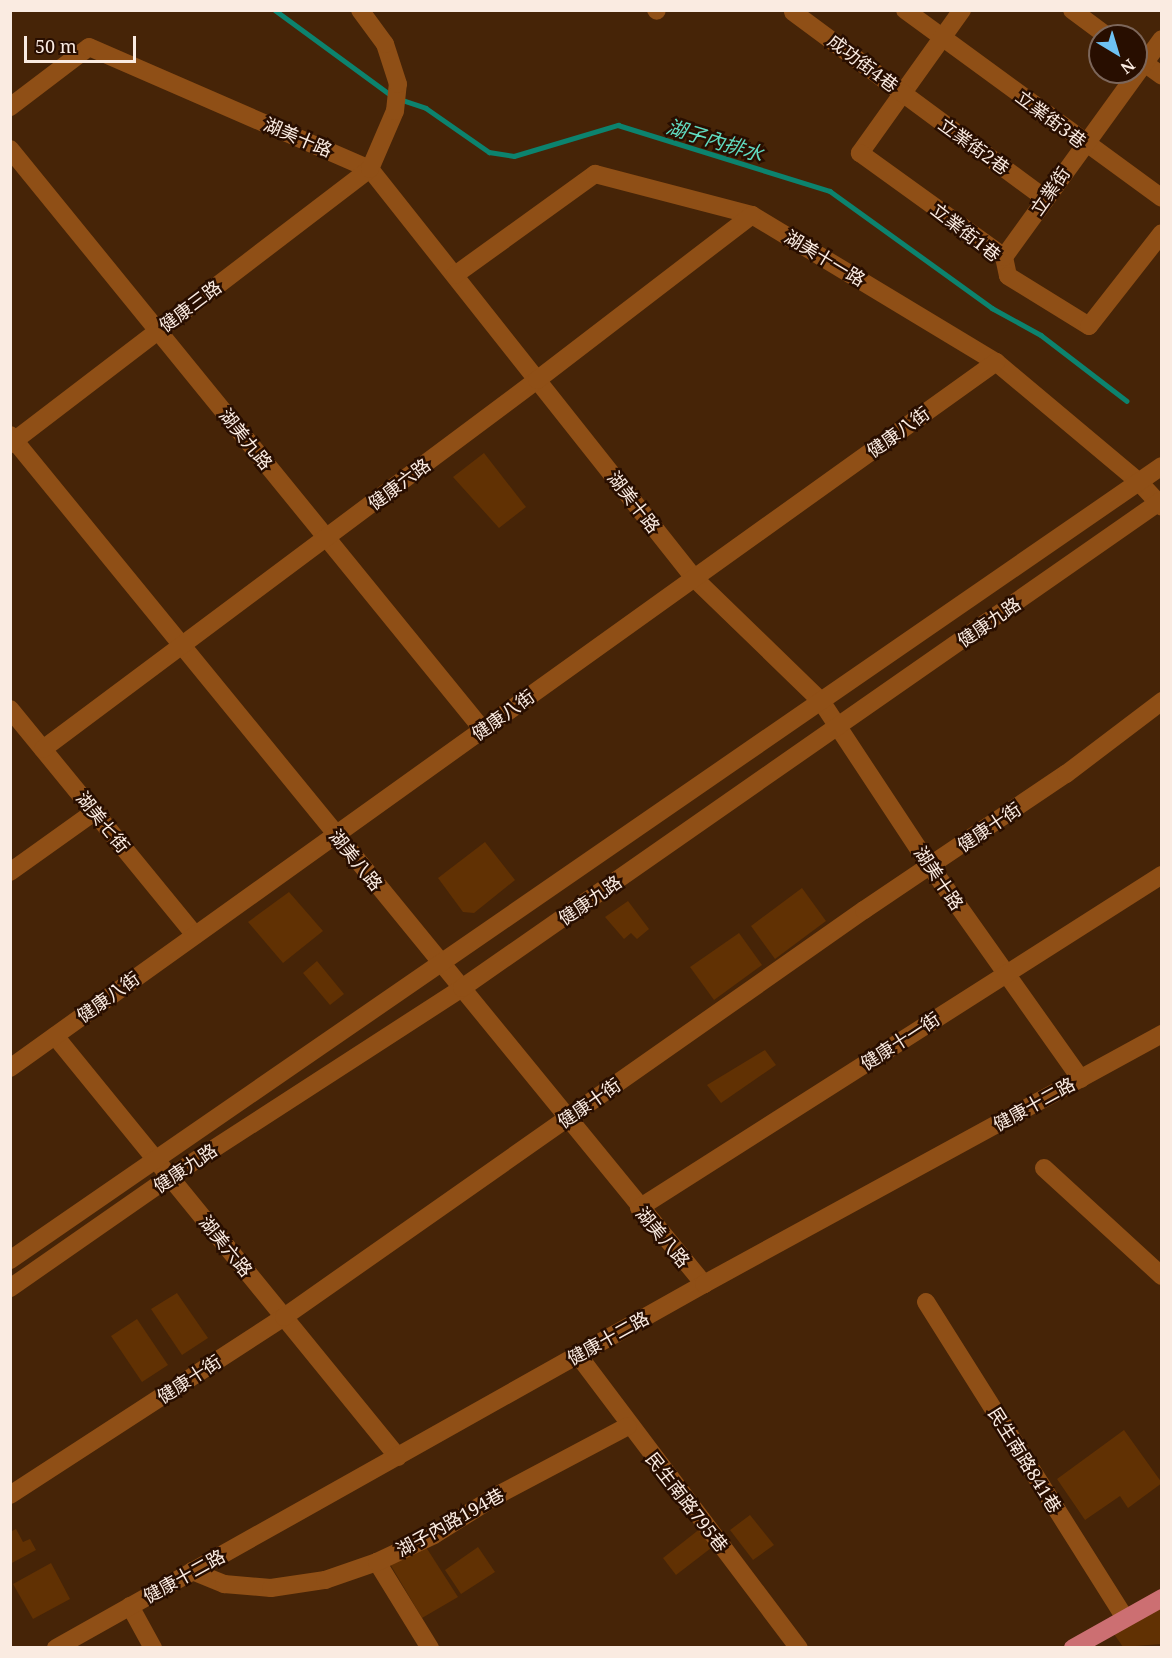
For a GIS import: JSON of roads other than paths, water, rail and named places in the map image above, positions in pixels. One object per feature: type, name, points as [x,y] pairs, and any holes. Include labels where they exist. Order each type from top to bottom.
[{"type":"main road","points":[[1085,1645],[1125,1618],[1161,1598]]},
{"type":"street","points":[[360,10],[385,44],[398,84],[395,111],[370,168]]},
{"type":"street","name":"立業街3巷","points":[[906,10],[1083,144],[1161,198]]},
{"type":"street","points":[[903,93],[962,10]]},
{"type":"street","points":[[1072,10],[1091,24]]},
{"type":"street","name":"成功街4巷","points":[[793,12],[903,93]]},
{"type":"street","name":"立業街","points":[[1148,52],[1161,39]]},
{"type":"street","name":"湖美十路","points":[[10,107],[89,47],[370,168],[694,578],[821,701],[930,866],[1081,1079]]},
{"type":"street","points":[[1148,66],[1161,75]]},
{"type":"street","name":"立業街","points":[[1004,257],[1124,84]]},
{"type":"street","name":"立業街1巷","points":[[903,93],[860,153],[1004,257],[1008,276],[1089,326],[1161,233]]},
{"type":"street","name":"立業街2巷","points":[[903,93],[1044,198]]},
{"type":"street","name":"湖美九路","points":[[10,149],[483,730]]},
{"type":"street","name":"健康三路","points":[[12,440],[370,168]]},
{"type":"street","name":"湖美十一路","points":[[454,276],[595,174],[752,215],[996,362],[1139,482],[1160,503]]},
{"type":"street","name":"健康六路","points":[[43,749],[537,380],[752,215]]},
{"type":"street","name":"健康八街","points":[[10,1068],[996,362]]},
{"type":"street","name":"湖美八路","points":[[12,440],[462,988],[639,1208],[704,1284]]},
{"type":"street","points":[[10,1260],[1161,466]]},
{"type":"street","name":"健康九路","points":[[10,1288],[170,1177],[462,988],[840,728],[1160,503]]},
{"type":"street","name":"健康十街","points":[[10,1495],[284,1317],[930,866],[1066,774],[1161,701]]},
{"type":"street","name":"湖美七街","points":[[10,709],[195,935]]},
{"type":"street","points":[[10,872],[94,812]]},
{"type":"street","name":"健康十一街","points":[[639,1208],[1161,875]]},
{"type":"street","name":"健康十二路","points":[[56,1647],[704,1284],[1161,1034]]},
{"type":"street","name":"湖美六路","points":[[55,1036],[398,1457]]},
{"type":"street","points":[[1044,1168],[1161,1276]]},
{"type":"street","name":"民生南路841巷","points":[[926,1302],[1125,1618]]},
{"type":"street","name":"民生南路795巷","points":[[578,1355],[628,1426],[799,1647]]},
{"type":"street","name":"湖子內路194巷","points":[[192,1571],[224,1584],[271,1588],[325,1580],[377,1562],[434,1535],[496,1496],[628,1426]]},
{"type":"street","points":[[377,1562],[430,1647]]},
{"type":"street","points":[[130,1606],[153,1647]]},
{"type":"waterway","name":"湖子內排水","points":[[275,10],[392,96]]},
{"type":"waterway","name":"湖子內排水","points":[[399,99],[426,108],[489,152],[514,156],[618,125],[830,191],[992,308],[1041,335],[1127,401]]}]
